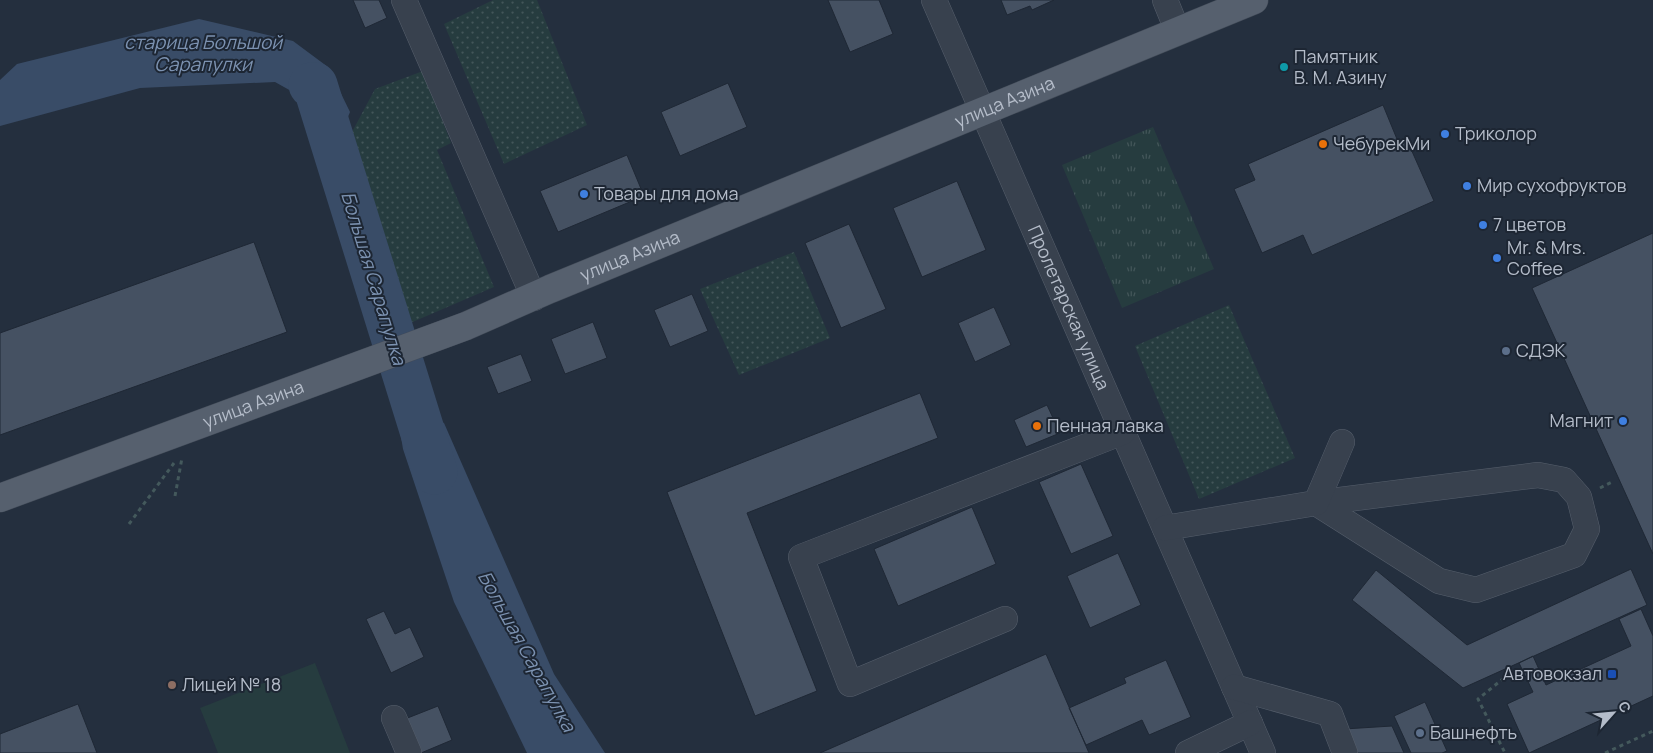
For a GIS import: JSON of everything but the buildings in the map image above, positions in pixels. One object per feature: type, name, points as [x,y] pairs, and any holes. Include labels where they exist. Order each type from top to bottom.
[{"type":"main road","name":"улица Азина","points":[[0,498],[466,326],[534,298],[550,289],[1254,0]]},
{"type":"street","points":[[404,0],[534,298]]},
{"type":"street","name":"Пролетарская улица","points":[[934,0],[1263,753]]},
{"type":"street","points":[[1165,0],[1178,32]]},
{"type":"street","points":[[1006,619],[850,684],[801,557],[1123,432]]},
{"type":"street","points":[[1316,503],[1342,442]]},
{"type":"street","points":[[1165,528],[1316,503],[1538,474],[1564,480],[1579,497],[1587,529],[1574,554],[1476,590],[1439,582],[1316,503]]},
{"type":"street","points":[[1234,687],[1330,714],[1345,753]]},
{"type":"street","points":[[394,718],[409,753]]},
{"type":"street","points":[[1188,753],[1250,723]]},
{"type":"path","points":[[129,524],[184,450],[175,496]]},
{"type":"path","points":[[1504,678],[1478,699],[1505,753]]},
{"type":"path","points":[[1605,753],[1653,731]]},
{"type":"green space","points":[[493,0],[537,0],[587,125],[504,164],[444,24]]},
{"type":"green space","points":[[423,71],[451,143],[437,150],[494,287],[401,327],[344,147],[375,89]]},
{"type":"green space","points":[[1153,127],[1214,269],[1122,308],[1062,165]]},
{"type":"green space","points":[[794,252],[830,338],[739,375],[700,289]]},
{"type":"green space","points":[[1229,305],[1295,458],[1199,499],[1135,346]]},
{"type":"green space","points":[[315,663],[350,753],[218,753],[200,708]]},
{"type":"water","name":"старица Большой Сарапулки","points":[[199,19],[293,41],[328,67],[350,112],[339,139],[320,142],[309,101],[275,82],[140,88],[0,126],[0,80],[17,64]]},
{"type":"water","points":[[396,407],[444,423],[554,674],[605,753],[527,753],[454,602],[403,449]]},
{"type":"waterway","name":"Большая Сарапулка","points":[[311,85],[315,85],[435,472]]},
{"type":"place","name":"Памятник В. М. Азину","points":[[1284,67]]},
{"type":"place","name":"Триколор","points":[[1445,134]]},
{"type":"place","name":"ЧебурекМи","points":[[1323,144]]},
{"type":"place","name":"Мир сухофруктов","points":[[1467,186]]},
{"type":"place","name":"Товары для дома","points":[[584,194]]},
{"type":"place","name":"7 цветов","points":[[1483,225]]},
{"type":"place","name":"Mr. & Mrs. Coffee","points":[[1497,258]]},
{"type":"place","name":"СДЭК","points":[[1506,351]]},
{"type":"place","name":"Магнит","points":[[1623,421]]},
{"type":"place","name":"Пенная лавка","points":[[1037,426]]},
{"type":"place","name":"Автовокзал","points":[[1612,674]]},
{"type":"place","name":"Лицей № 18","points":[[172,685]]},
{"type":"place","name":"Башнефть","points":[[1420,733]]}]
